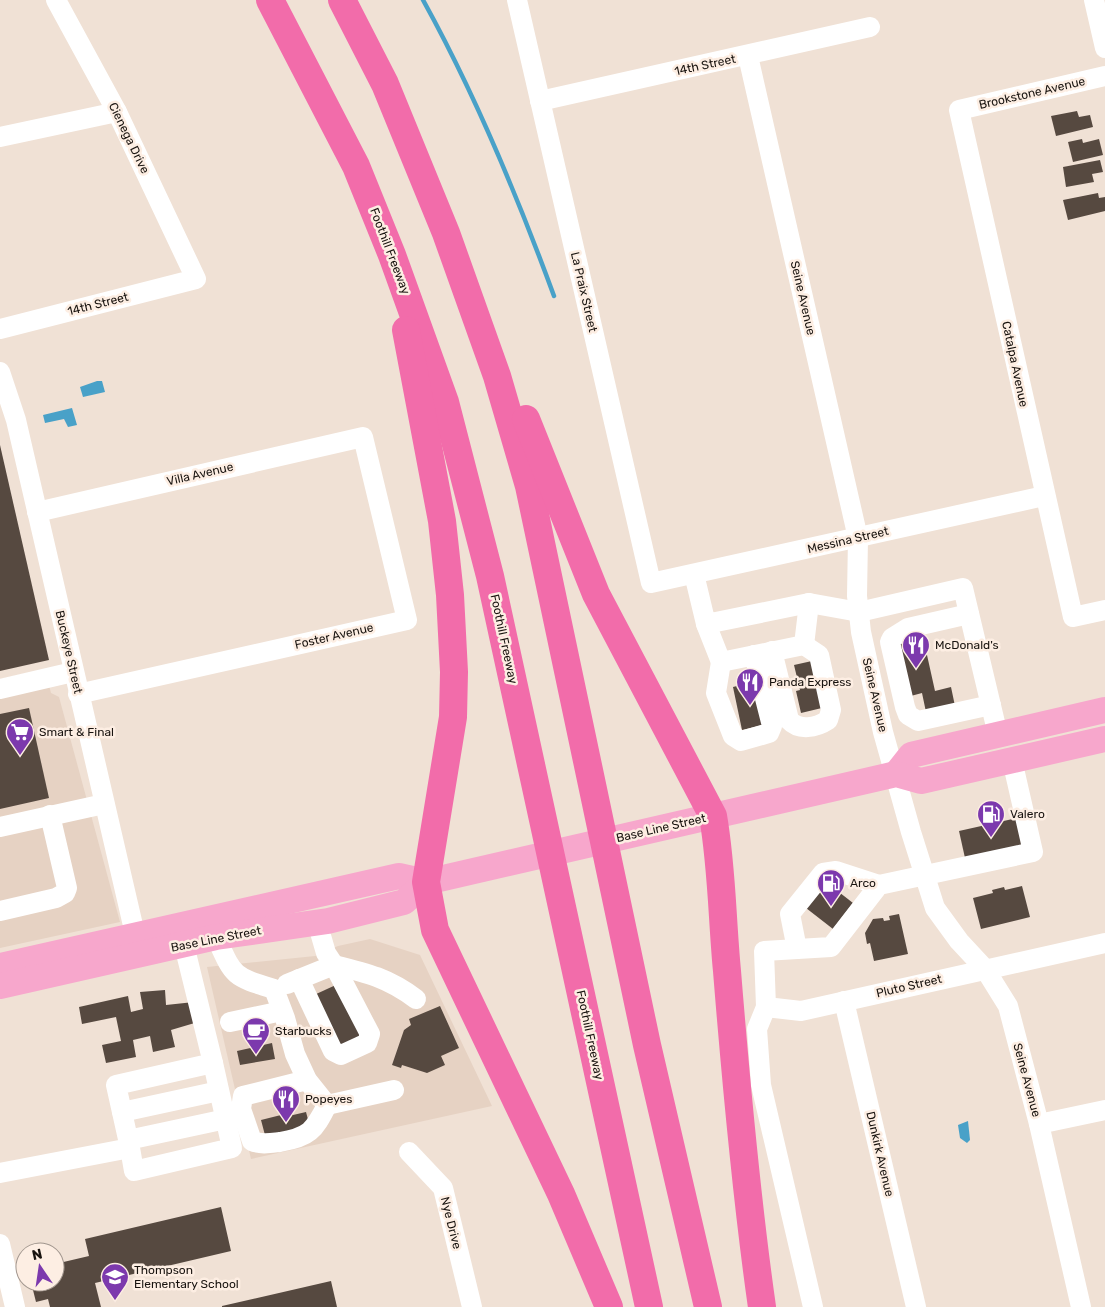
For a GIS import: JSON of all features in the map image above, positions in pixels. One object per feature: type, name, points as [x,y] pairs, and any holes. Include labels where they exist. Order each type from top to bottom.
[{"type":"highway","name":"Foothill Freeway","points":[[270,0],[356,166],[392,255],[445,402],[490,576],[649,1307]]},
{"type":"highway","points":[[342,0],[385,84],[436,176],[484,296],[526,421],[596,594],[713,816],[720,853],[724,944],[746,1179],[762,1307]]},
{"type":"highway","points":[[385,84],[446,233],[477,316],[529,486],[647,1044],[708,1307]]},
{"type":"highway","points":[[392,255],[442,521],[450,595],[454,672],[453,717],[426,882],[435,930],[564,1203],[609,1307]]},
{"type":"main road","points":[[896,774],[911,756],[1105,710]]},
{"type":"main road","name":"Base Line Street","points":[[0,986],[184,945],[214,927],[399,876],[426,882],[896,774],[921,781],[1105,739]]},
{"type":"main road","name":"Base Line Street","points":[[0,966],[135,934],[214,927],[317,922],[404,902],[426,882]]},
{"type":"main road","points":[[59,973],[73,963],[117,950],[135,934]]},
{"type":"street","name":"Cienega Drive","points":[[56,0],[117,112],[196,279]]},
{"type":"street","name":"La Praix Street","points":[[517,0],[651,583]]},
{"type":"street","points":[[1094,0],[1105,48]]},
{"type":"street","name":"14th Street","points":[[540,101],[870,28]]},
{"type":"street","name":"Seine Avenue","points":[[748,56],[858,538],[860,632],[883,732],[924,877],[935,908],[959,941],[985,969],[1008,1006],[1039,1124],[1081,1307]]},
{"type":"street","name":"Brookstone Avenue","points":[[959,110],[1105,76]]},
{"type":"street","name":"Catalpa Avenue","points":[[959,110],[1044,496],[1073,618],[1105,610]]},
{"type":"street","points":[[0,138],[117,112]]},
{"type":"street","name":"14th Street","points":[[0,329],[196,279]]},
{"type":"street","name":"Buckeye Street","points":[[0,372],[16,420],[135,934]]},
{"type":"street","name":"Villa Avenue","points":[[37,512],[363,437]]},
{"type":"street","name":"Foster Avenue","points":[[78,694],[407,620],[363,437]]},
{"type":"street","name":"Messina Street","points":[[651,583],[1044,496]]},
{"type":"street","points":[[694,574],[706,624],[721,662],[716,693],[733,736],[741,741],[769,733],[772,726],[763,653]]},
{"type":"street","points":[[706,624],[809,603],[859,612],[963,588],[998,735]]},
{"type":"street","points":[[804,644],[809,603]]},
{"type":"street","points":[[969,610],[913,618],[908,628],[896,633],[890,642],[908,715],[918,720],[991,705]]},
{"type":"street","points":[[721,662],[804,644],[819,654],[831,710],[828,720],[815,726],[801,728],[794,726],[789,720],[763,653]]},
{"type":"street","points":[[0,689],[73,672]]},
{"type":"street","points":[[797,950],[790,914],[823,873],[836,871],[879,885],[924,877],[1033,852],[1012,760]]},
{"type":"street","points":[[0,827],[104,804]]},
{"type":"street","points":[[0,911],[56,898],[65,893],[67,888],[50,816]]},
{"type":"street","points":[[813,1307],[761,1085],[757,1029],[766,1007],[764,951],[831,948],[879,885]]},
{"type":"street","points":[[299,979],[333,1051],[341,1055],[367,1043],[370,1034],[326,953],[317,922]]},
{"type":"street","points":[[214,927],[231,971],[245,980],[274,989],[334,965],[376,975],[399,986],[416,999]]},
{"type":"street","name":"Pluto Street","points":[[766,1007],[801,1011],[1105,943]]},
{"type":"street","points":[[184,945],[213,1063],[232,1148],[134,1171],[116,1085],[213,1063]]},
{"type":"street","points":[[274,989],[295,1054],[308,1080],[327,1105]]},
{"type":"street","name":"Dunkirk Avenue","points":[[844,1001],[916,1307]]},
{"type":"street","points":[[230,1022],[282,1011]]},
{"type":"street","points":[[308,1080],[243,1096],[241,1109],[250,1138],[255,1142],[261,1143],[304,1137],[316,1126],[327,1105],[394,1090]]},
{"type":"street","points":[[122,1112],[219,1091]]},
{"type":"street","points":[[1039,1124],[1105,1110]]},
{"type":"street","points":[[0,1173],[129,1144],[226,1119]]},
{"type":"street","name":"Nye Drive","points":[[409,1152],[443,1188],[472,1307]]},
{"type":"street","points":[[0,1244],[15,1307]]},
{"type":"shaded area","points":[[45,669],[51,693],[59,697],[120,922],[0,948],[0,679]]},
{"type":"shaded area","points":[[370,939],[420,955],[492,1106],[251,1159],[207,967],[315,956],[338,946]]},
{"type":"water","points":[[102,381],[105,392],[83,397],[80,387]]},
{"type":"water","points":[[72,408],[77,425],[68,427],[64,419],[45,423],[43,415]]},
{"type":"water","points":[[968,1121],[970,1140],[967,1143],[960,1138],[958,1125]]},
{"type":"building","points":[[1077,111],[1079,117],[1090,115],[1093,127],[1056,136],[1051,116]]},
{"type":"building","points":[[1082,139],[1083,143],[1099,139],[1103,155],[1073,162],[1068,142]]},
{"type":"building","points":[[1100,160],[1103,172],[1092,174],[1094,182],[1066,187],[1063,167]]},
{"type":"building","points":[[1098,193],[1099,198],[1105,197],[1105,211],[1068,220],[1063,200]]},
{"type":"building","points":[[0,445],[49,660],[0,671]]},
{"type":"building","points":[[923,637],[935,691],[951,687],[955,706],[926,712],[922,693],[907,697],[895,643]]},
{"type":"building","points":[[812,661],[826,707],[801,713],[796,691],[800,690],[794,665]]},
{"type":"building","name":"Panda Express","points":[[757,681],[767,724],[742,730],[733,687]]},
{"type":"building","name":"Smart & Final","points":[[29,708],[49,798],[0,809],[0,714]]},
{"type":"building","points":[[1017,818],[1023,845],[965,858],[959,831]]},
{"type":"building","points":[[826,882],[853,903],[833,929],[806,908]]},
{"type":"building","points":[[1022,886],[1030,917],[981,929],[973,898],[993,893],[992,890],[1004,887],[1005,890]]},
{"type":"building","points":[[899,914],[908,954],[874,961],[870,943],[867,944],[865,933],[873,919],[883,918],[884,921],[890,920],[889,916]]},
{"type":"building","points":[[338,984],[363,1036],[338,1047],[314,995]]},
{"type":"building","points":[[165,990],[166,1005],[194,1002],[198,1022],[171,1030],[175,1047],[153,1052],[150,1036],[133,1040],[136,1057],[106,1063],[102,1045],[121,1041],[116,1017],[82,1024],[79,1007],[128,996],[131,1012],[143,1009],[140,992]]},
{"type":"building","points":[[440,1006],[459,1048],[441,1056],[445,1065],[427,1073],[402,1065],[401,1068],[392,1065],[404,1030],[411,1025],[409,1019]]},
{"type":"building","name":"Starbucks","points":[[272,1043],[275,1059],[240,1065],[237,1051]]},
{"type":"building","name":"Popeyes","points":[[293,1112],[293,1115],[306,1112],[310,1127],[266,1139],[261,1120]]},
{"type":"building","points":[[221,1207],[231,1251],[95,1283],[101,1307],[50,1307],[48,1299],[36,1302],[34,1292],[65,1292],[65,1262],[89,1256],[85,1239]]},
{"type":"building","points":[[331,1281],[337,1307],[222,1307],[222,1306]]},
{"type":"waterway","points":[[423,0],[478,108],[525,220],[554,296]]},
{"type":"place","name":"McDonald's","points":[[916,669]]},
{"type":"place","name":"Panda Express","points":[[750,706]]},
{"type":"place","name":"Smart & Final","points":[[20,756]]},
{"type":"place","name":"Valero","points":[[991,838]]},
{"type":"place","name":"Arco","points":[[831,907]]},
{"type":"place","name":"Starbucks","points":[[256,1055]]},
{"type":"place","name":"Popeyes","points":[[286,1123]]},
{"type":"place","name":"Thompson Elementary School","points":[[115,1301]]}]
